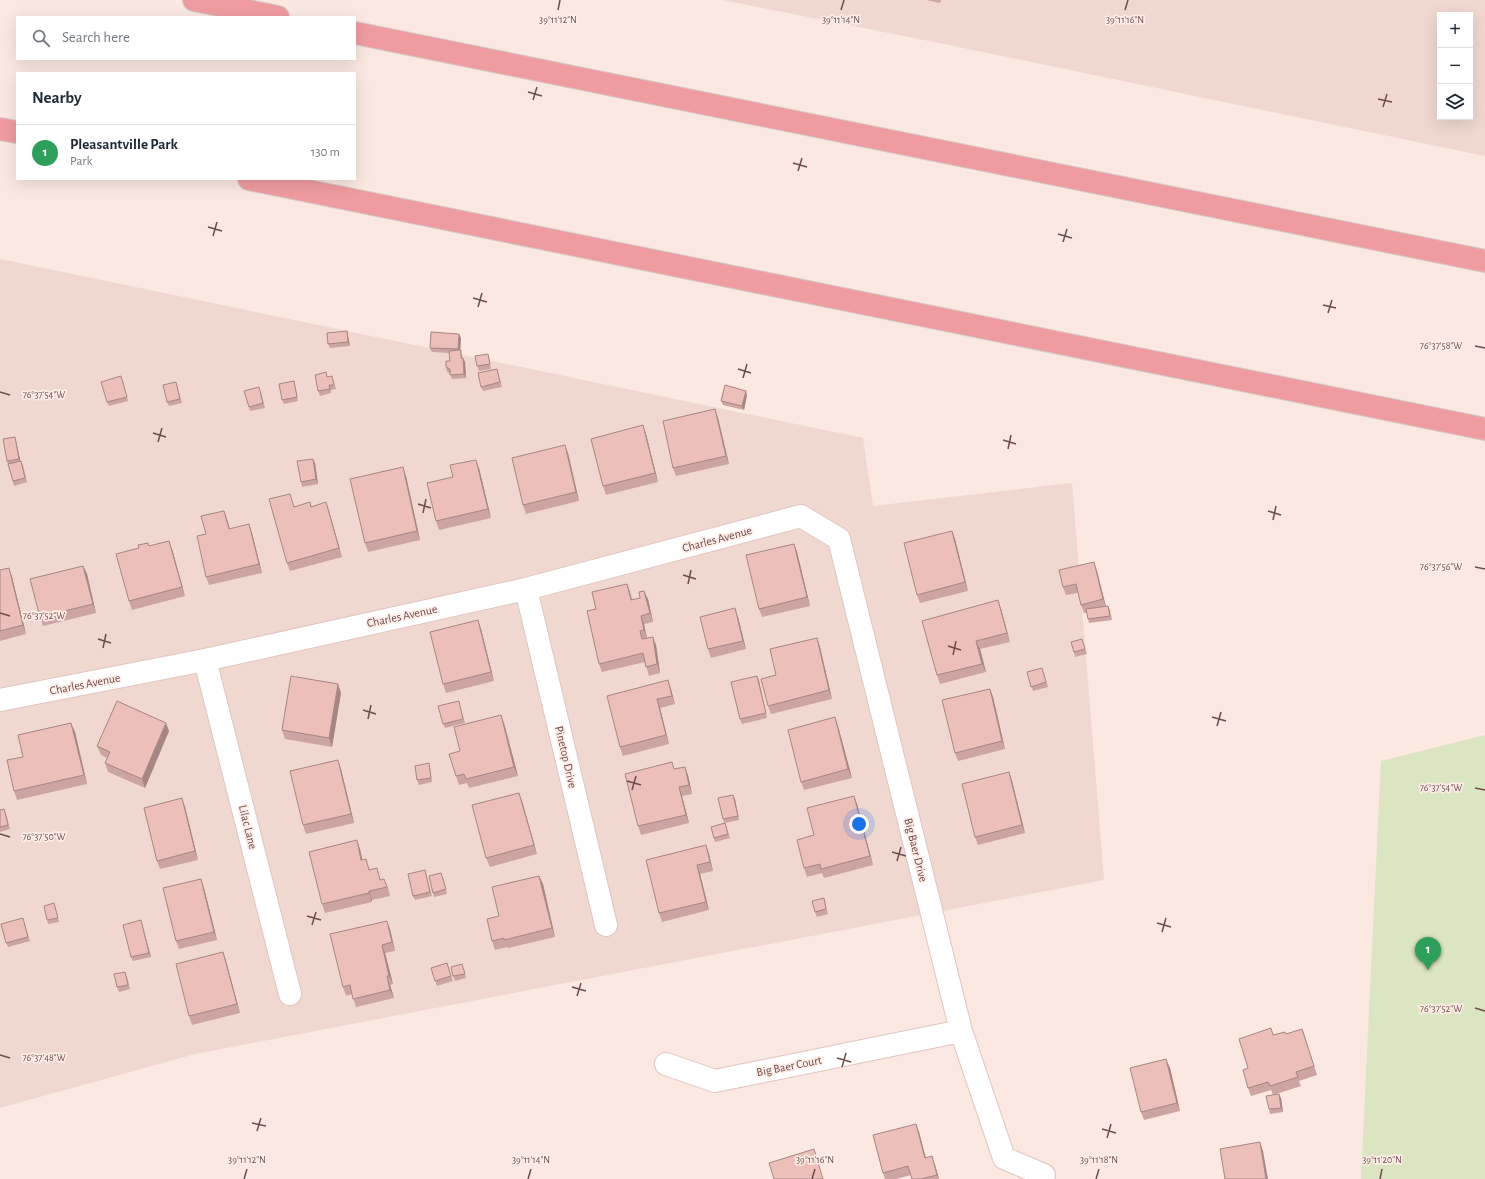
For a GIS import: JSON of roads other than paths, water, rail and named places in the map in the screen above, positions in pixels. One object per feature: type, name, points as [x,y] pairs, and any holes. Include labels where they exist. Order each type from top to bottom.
[{"type":"highway","points":[[194,0],[273,16]]},
{"type":"highway","points":[[356,33],[1485,261]]},
{"type":"highway","points":[[0,129],[16,132]]},
{"type":"highway","points":[[254,180],[1485,429]]},
{"type":"street","name":"Charles Avenue","points":[[0,700],[205,660],[526,589],[801,516]]},
{"type":"street","name":"Big Baer Drive","points":[[801,516],[839,539],[961,1031],[1004,1158],[1044,1175]]},
{"type":"street","name":"Pinetop Drive","points":[[526,589],[606,925]]},
{"type":"street","name":"Lilac Lane","points":[[205,660],[290,994]]},
{"type":"street","name":"Big Baer Court","points":[[666,1064],[715,1080],[961,1031]]},
{"type":"place","name":"Pleasantville Park","points":[[1428,970]]}]
